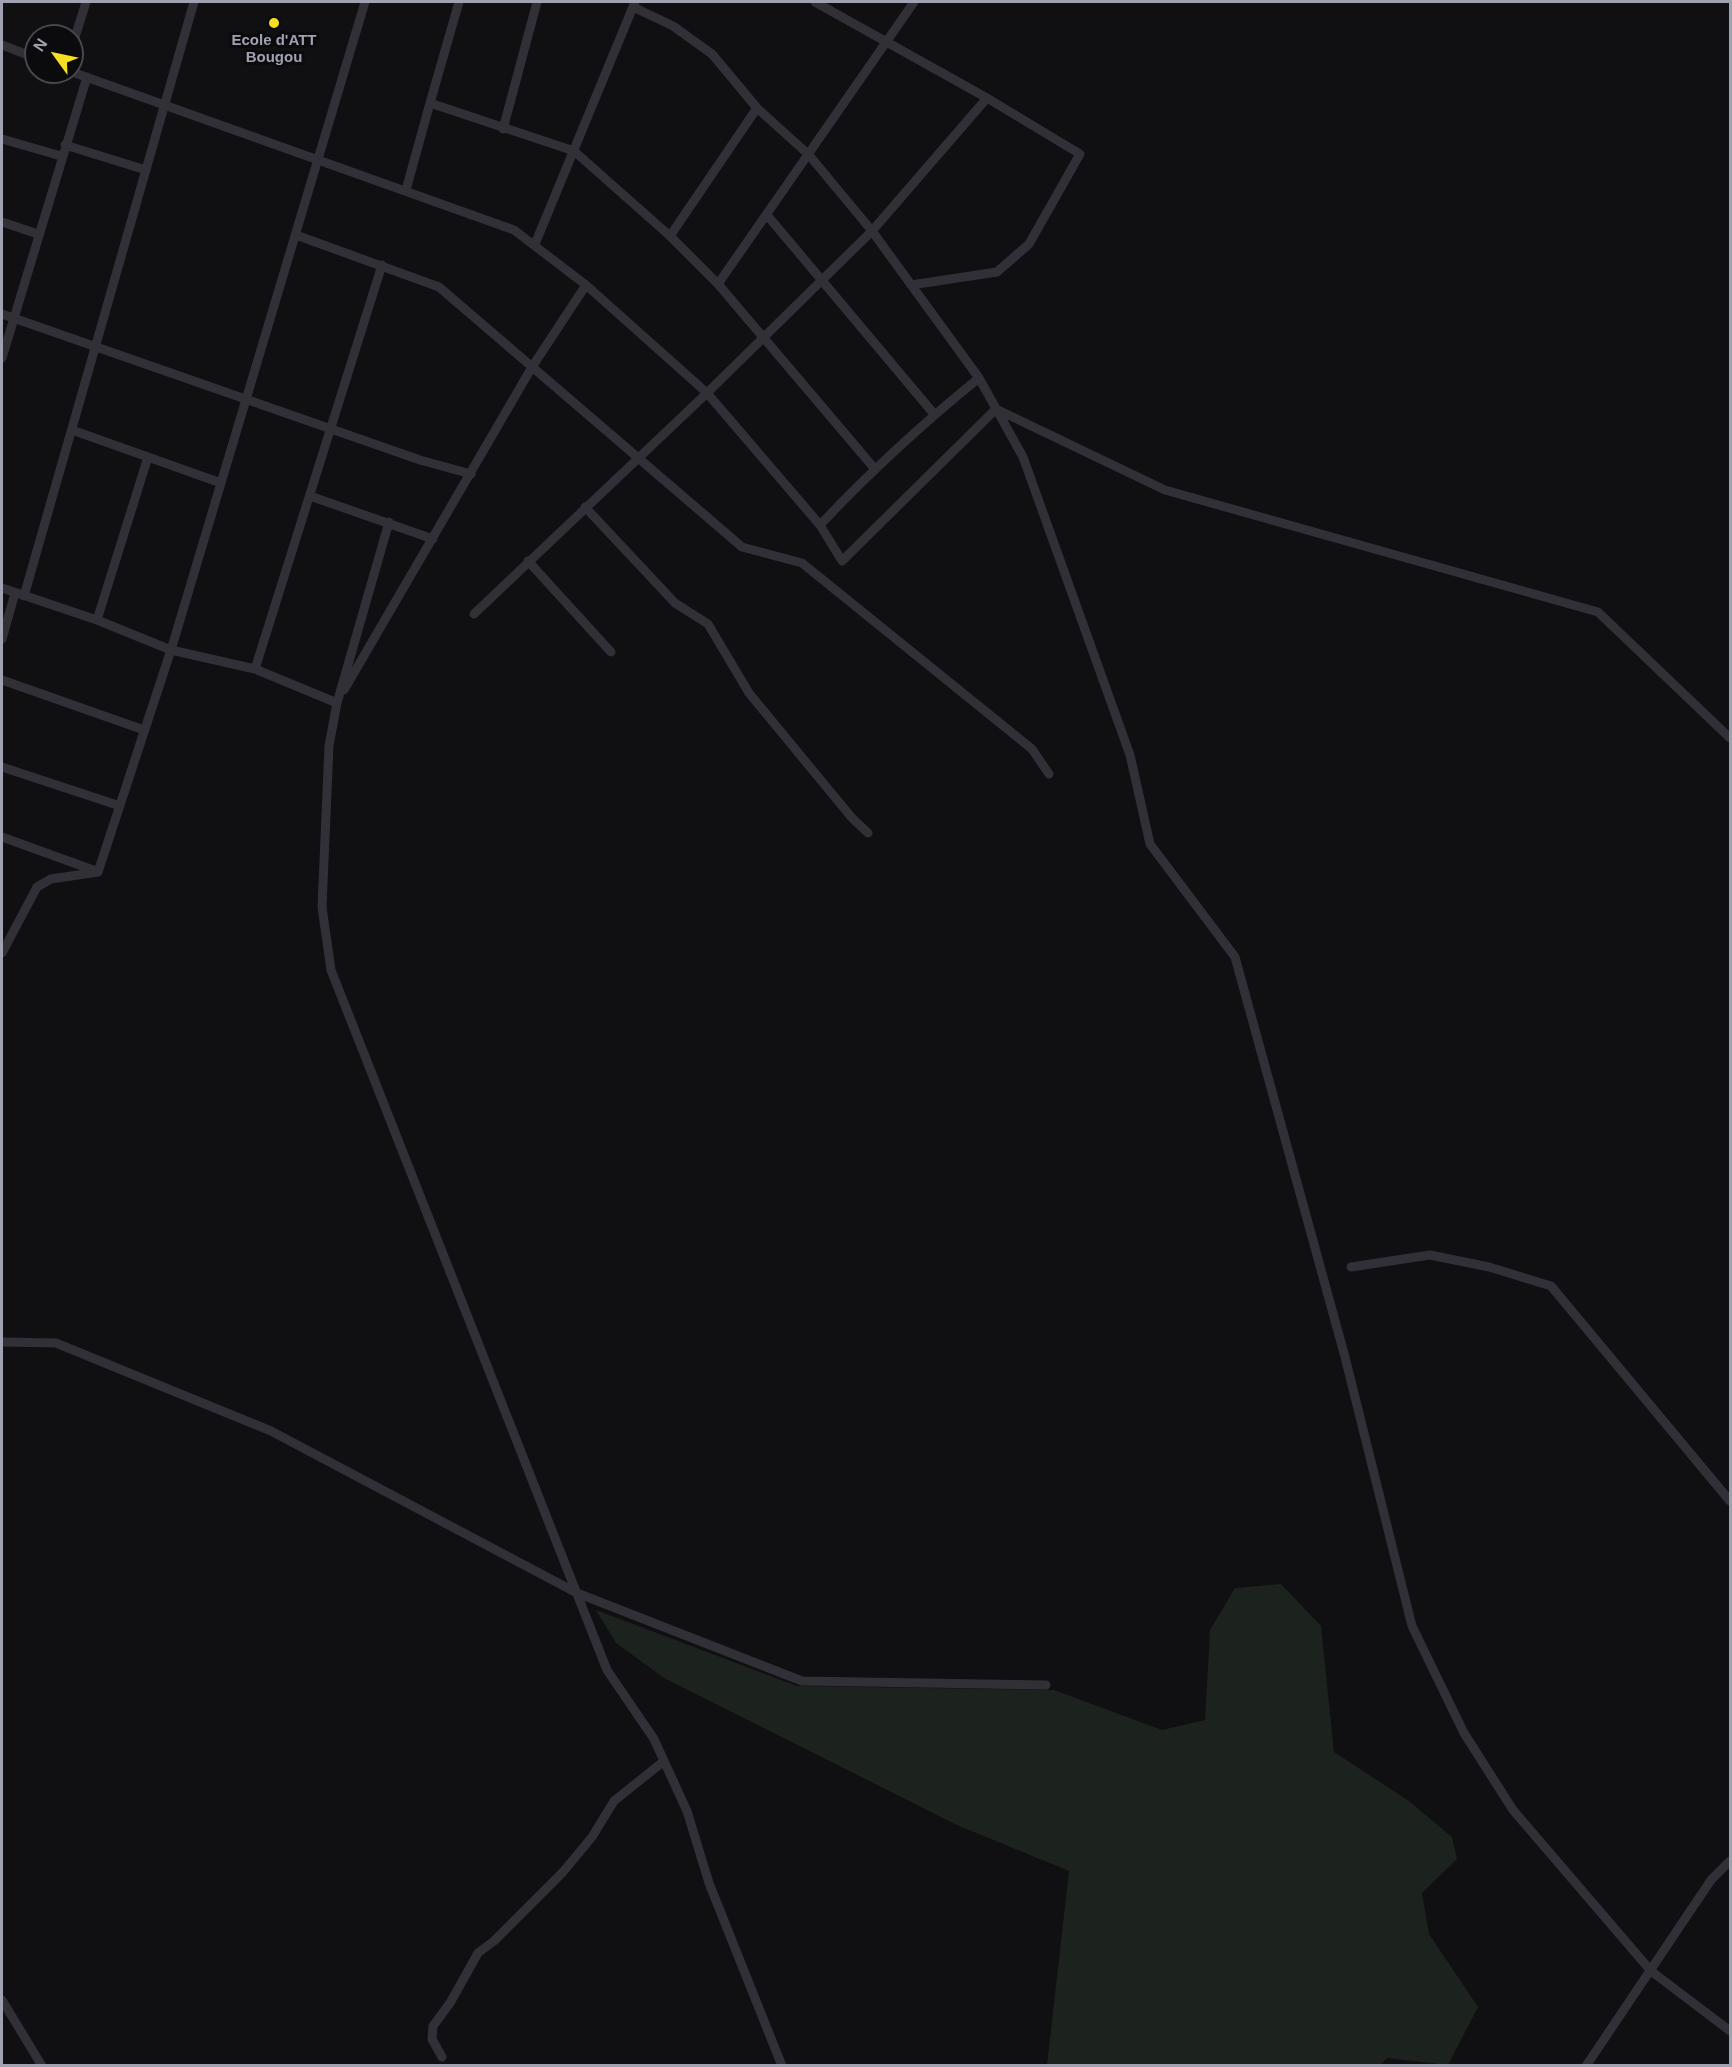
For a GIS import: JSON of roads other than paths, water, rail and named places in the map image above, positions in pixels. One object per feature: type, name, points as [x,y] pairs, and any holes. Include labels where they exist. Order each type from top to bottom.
[{"type":"street","points":[[79,24],[86,2]]},
{"type":"street","points":[[2,639],[20,595],[72,430],[194,2]]},
{"type":"street","points":[[98,872],[171,650],[365,2]]},
{"type":"street","points":[[406,190],[459,2]]},
{"type":"street","points":[[503,129],[537,2]]},
{"type":"street","points":[[815,2],[987,98],[1080,154],[1029,244],[997,272],[911,285]]},
{"type":"street","points":[[718,284],[914,2]]},
{"type":"street","points":[[535,244],[634,4],[673,26],[712,54],[757,108],[809,155],[872,231],[979,378],[1023,457],[1130,755],[1150,844],[1235,957],[1345,1357],[1412,1626],[1464,1733],[1513,1810],[1651,1971],[1731,2031]]},
{"type":"street","points":[[2,45],[24,53]]},
{"type":"street","points":[[84,75],[514,230],[586,285],[707,393],[819,525],[842,561],[996,409]]},
{"type":"street","points":[[2,358],[61,156],[87,76]]},
{"type":"street","points":[[474,614],[707,393],[762,336],[872,231],[987,98]]},
{"type":"street","points":[[430,103],[574,151],[670,236],[718,284],[873,468]]},
{"type":"street","points":[[670,236],[757,108]]},
{"type":"street","points":[[2,140],[61,156]]},
{"type":"street","points":[[65,145],[146,170]]},
{"type":"street","points":[[767,215],[823,278],[934,414]]},
{"type":"street","points":[[2,222],[38,234]]},
{"type":"street","points":[[296,235],[439,287],[742,547],[802,563],[1032,749],[1049,774]]},
{"type":"street","points":[[255,669],[382,265]]},
{"type":"street","points":[[337,703],[532,367],[586,285]]},
{"type":"street","points":[[2,314],[420,460],[471,474]]},
{"type":"street","points":[[819,525],[873,468],[979,378]]},
{"type":"street","points":[[996,409],[1165,490],[1598,612],[1731,738]]},
{"type":"street","points":[[72,430],[221,483]]},
{"type":"street","points":[[97,620],[148,457]]},
{"type":"street","points":[[310,496],[433,539]]},
{"type":"street","points":[[585,507],[675,603],[708,624],[749,693],[852,818],[868,833]]},
{"type":"street","points":[[389,522],[337,703],[329,746],[322,907],[331,970],[607,1671],[654,1739],[687,1811],[709,1883],[782,2066]]},
{"type":"street","points":[[528,561],[611,652]]},
{"type":"street","points":[[2,588],[97,620],[171,650],[255,669],[337,703]]},
{"type":"street","points":[[2,680],[144,730]]},
{"type":"street","points":[[2,767],[120,806]]},
{"type":"street","points":[[2,837],[98,872]]},
{"type":"street","points":[[2,953],[37,887],[51,879],[98,872]]},
{"type":"street","points":[[1351,1267],[1431,1255],[1489,1267],[1551,1286],[1731,1502]]},
{"type":"street","points":[[2,1342],[56,1343],[271,1431],[578,1593],[802,1680],[1046,1685]]},
{"type":"street","points":[[442,2057],[432,2039],[433,2026],[450,2003],[478,1953],[494,1941],[562,1872],[592,1837],[614,1801],[664,1761]]},
{"type":"street","points":[[1586,2066],[1711,1880],[1731,1861]]},
{"type":"street","points":[[2,2000],[42,2066]]},
{"type":"place","name":"Ecole d'ATT Bougou","points":[[274,23]]}]
